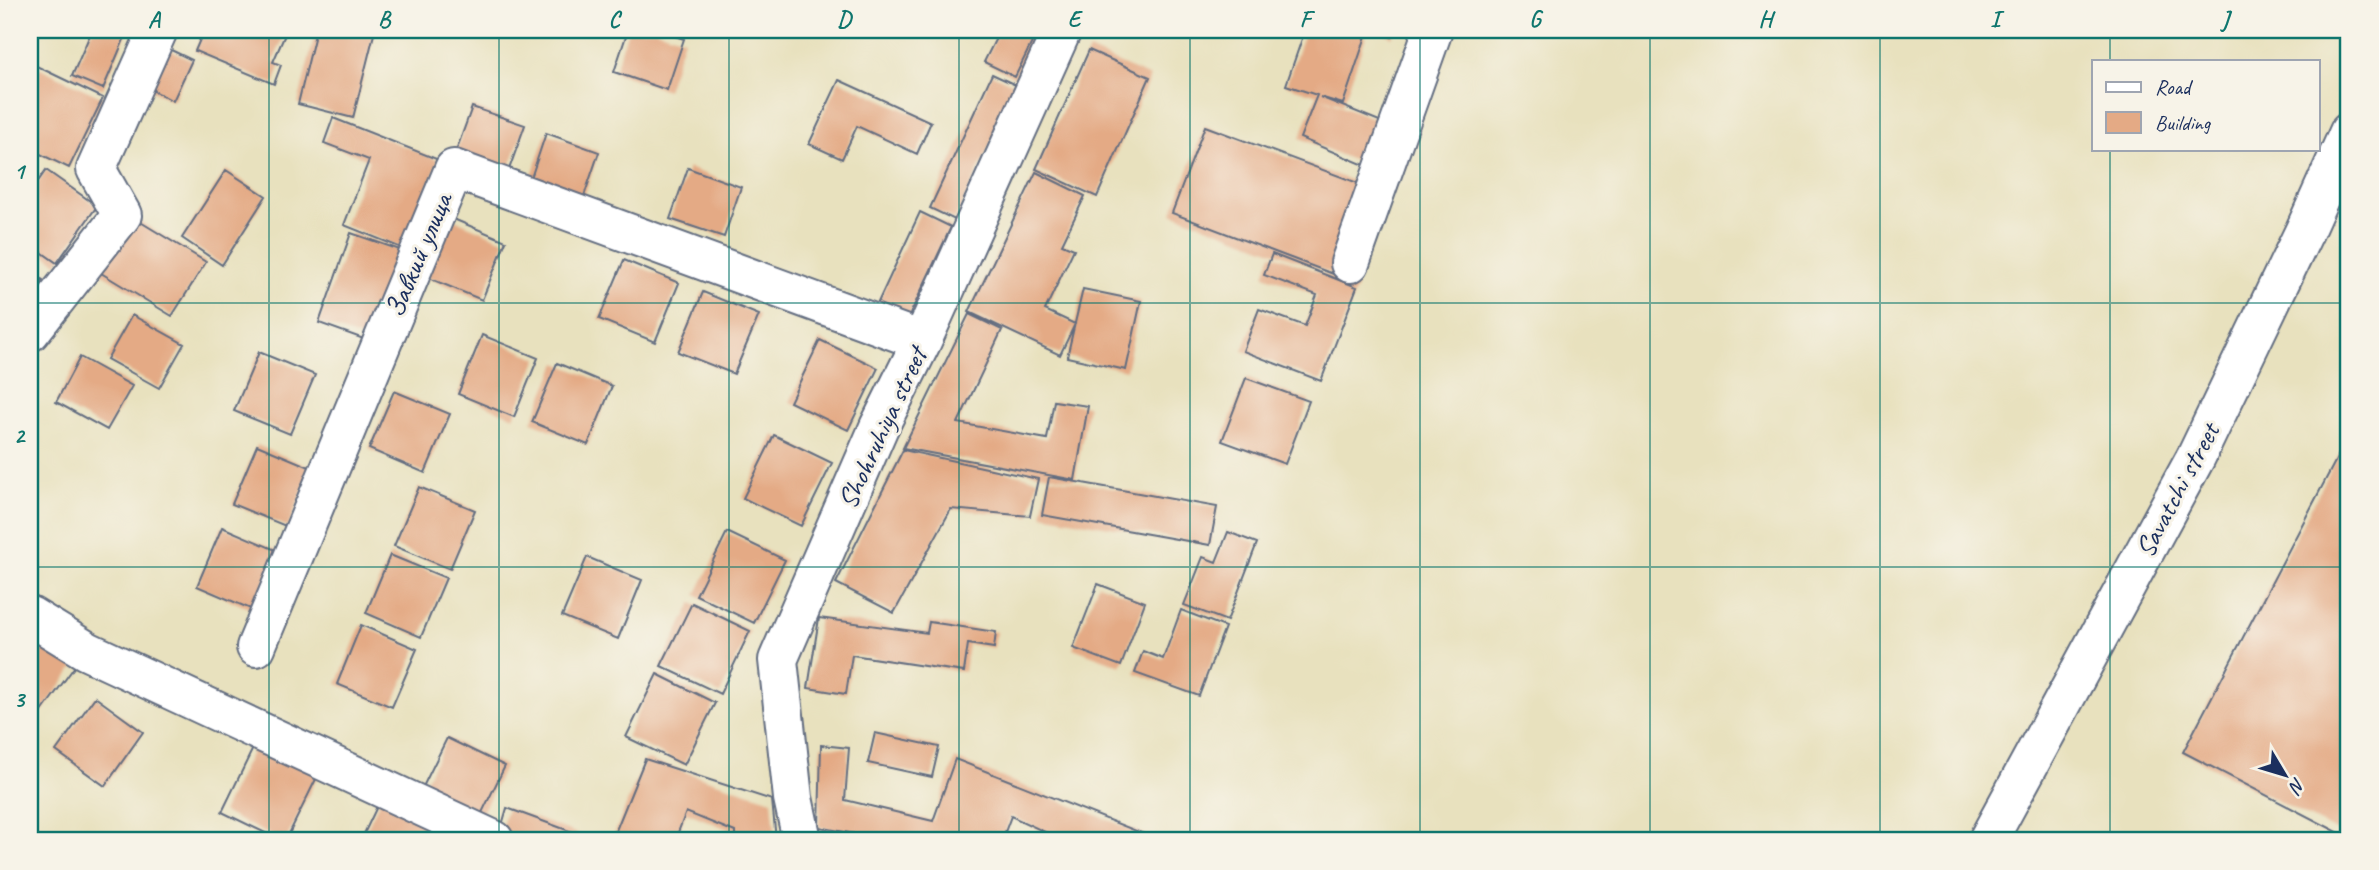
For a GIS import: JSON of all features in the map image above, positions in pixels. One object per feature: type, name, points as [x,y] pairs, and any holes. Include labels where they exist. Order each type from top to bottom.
[{"type":"street","points":[[30,332],[122,215],[96,169],[158,30]]},
{"type":"street","name":"Shohruhiya street","points":[[802,840],[793,798],[778,660],[879,427],[922,341],[1062,30]]},
{"type":"street","points":[[1350,263],[1433,30]]},
{"type":"street","name":"Savatchi street","points":[[1988,840],[2196,457],[2349,132]]},
{"type":"street","name":"Завкий улица","points":[[256,647],[454,169],[922,341]]},
{"type":"street","points":[[30,616],[87,650],[494,840]]},
{"type":"building","points":[[92,30],[128,30],[103,89],[72,76]]},
{"type":"building","points":[[204,30],[287,30],[273,62],[281,65],[274,84],[195,51]]},
{"type":"building","points":[[316,30],[375,30],[353,118],[298,104]]},
{"type":"building","points":[[628,30],[656,30],[684,39],[667,90],[614,72]]},
{"type":"building","points":[[1000,30],[1038,30],[1015,77],[984,62]]},
{"type":"building","points":[[1305,30],[1348,30],[1366,36],[1343,104],[1320,97],[1387,124],[1369,167],[1300,138],[1317,95],[1286,85]]},
{"type":"building","points":[[1379,30],[1396,30],[1392,37]]},
{"type":"building","points":[[169,49],[192,60],[173,101],[150,89]]},
{"type":"building","points":[[1089,50],[1150,77],[1097,197],[1036,169]]},
{"type":"building","points":[[30,63],[103,98],[69,168],[30,149]]},
{"type":"building","points":[[992,74],[1018,86],[955,220],[930,208]]},
{"type":"building","points":[[839,80],[931,122],[917,154],[857,126],[842,159],[809,144]]},
{"type":"building","points":[[472,107],[525,125],[507,175],[454,157]]},
{"type":"building","points":[[333,118],[439,160],[404,249],[344,225],[369,160],[324,143]]},
{"type":"building","points":[[1205,126],[1366,186],[1333,274],[1172,213]]},
{"type":"building","points":[[546,133],[599,152],[582,202],[529,184]]},
{"type":"building","points":[[688,168],[741,187],[724,237],[670,219]]},
{"type":"building","points":[[46,170],[97,206],[57,263],[30,244],[30,193]]},
{"type":"building","points":[[226,170],[266,196],[222,265],[182,238]]},
{"type":"building","points":[[1036,172],[1085,196],[1062,244],[1074,249],[1045,310],[1075,324],[1060,355],[969,312]]},
{"type":"building","points":[[920,212],[951,227],[905,325],[874,311]]},
{"type":"building","points":[[134,218],[206,262],[172,316],[101,273]]},
{"type":"building","points":[[451,218],[506,241],[482,300],[426,277]]},
{"type":"building","points":[[351,233],[403,251],[372,342],[319,323]]},
{"type":"building","points":[[1272,254],[1357,287],[1321,381],[1243,351],[1259,309],[1305,326],[1317,295],[1264,275]]},
{"type":"building","points":[[624,260],[679,283],[655,342],[599,319]]},
{"type":"building","points":[[30,271],[43,280],[30,298]]},
{"type":"building","points":[[1083,289],[1141,301],[1126,370],[1067,357]]},
{"type":"building","points":[[703,292],[759,315],[734,374],[678,352]]},
{"type":"building","points":[[969,314],[1002,330],[958,423],[1047,439],[1054,401],[1088,406],[1075,480],[903,448]]},
{"type":"building","points":[[132,315],[184,344],[159,388],[107,359]]},
{"type":"building","points":[[482,335],[538,358],[514,417],[458,394]]},
{"type":"building","points":[[820,340],[878,368],[848,430],[790,402]]},
{"type":"building","points":[[259,352],[315,375],[290,434],[234,411]]},
{"type":"building","points":[[80,357],[132,386],[107,430],[56,402]]},
{"type":"building","points":[[557,363],[612,386],[588,445],[532,422]]},
{"type":"building","points":[[1246,378],[1309,401],[1285,464],[1222,441]]},
{"type":"building","points":[[394,391],[450,414],[425,473],[369,449]]},
{"type":"building","points":[[774,435],[832,463],[801,526],[743,498]]},
{"type":"building","points":[[2349,435],[2349,838],[2183,752]]},
{"type":"building","points":[[257,445],[312,468],[288,527],[232,504]]},
{"type":"building","points":[[903,450],[1038,479],[1030,516],[951,509],[894,613],[836,583]]},
{"type":"building","points":[[1049,477],[1217,507],[1210,545],[1042,515]]},
{"type":"building","points":[[419,487],[475,510],[450,569],[394,546]]},
{"type":"building","points":[[30,527],[37,532],[30,542]]},
{"type":"building","points":[[222,527],[278,551],[253,610],[197,586]]},
{"type":"building","points":[[727,532],[785,560],[754,623],[696,595]]},
{"type":"building","points":[[1228,532],[1257,543],[1227,621],[1184,605],[1203,557],[1216,562]]},
{"type":"building","points":[[390,555],[446,578],[421,637],[366,613]]},
{"type":"building","points":[[587,557],[642,580],[618,639],[562,616]]},
{"type":"building","points":[[1098,584],[1145,602],[1121,666],[1073,648]]},
{"type":"building","points":[[692,603],[750,631],[720,694],[661,666]]},
{"type":"building","points":[[1181,610],[1225,627],[1199,696],[1135,673],[1143,651],[1163,659]]},
{"type":"building","points":[[819,618],[927,633],[929,622],[996,632],[994,648],[968,644],[964,672],[852,655],[846,694],[808,688]]},
{"type":"building","points":[[361,625],[417,649],[392,707],[337,684]]},
{"type":"building","points":[[30,626],[80,659],[41,713],[30,706]]},
{"type":"building","points":[[657,674],[715,703],[684,765],[626,737]]},
{"type":"building","points":[[95,697],[143,732],[105,786],[56,751]]},
{"type":"building","points":[[875,733],[939,747],[932,777],[868,763]]},
{"type":"building","points":[[447,738],[505,766],[474,829],[416,801]]},
{"type":"building","points":[[256,742],[319,773],[286,840],[280,840],[222,812]]},
{"type":"building","points":[[821,745],[849,748],[845,800],[933,821],[955,759],[1154,838],[1062,840],[1011,816],[1002,840],[854,840],[855,834],[819,827]]},
{"type":"building","points":[[645,759],[772,800],[776,840],[735,840],[735,832],[686,812],[675,840],[612,840]]},
{"type":"building","points":[[381,798],[445,830],[439,840],[361,840]]},
{"type":"building","points":[[507,808],[594,840],[523,840],[500,832]]}]
